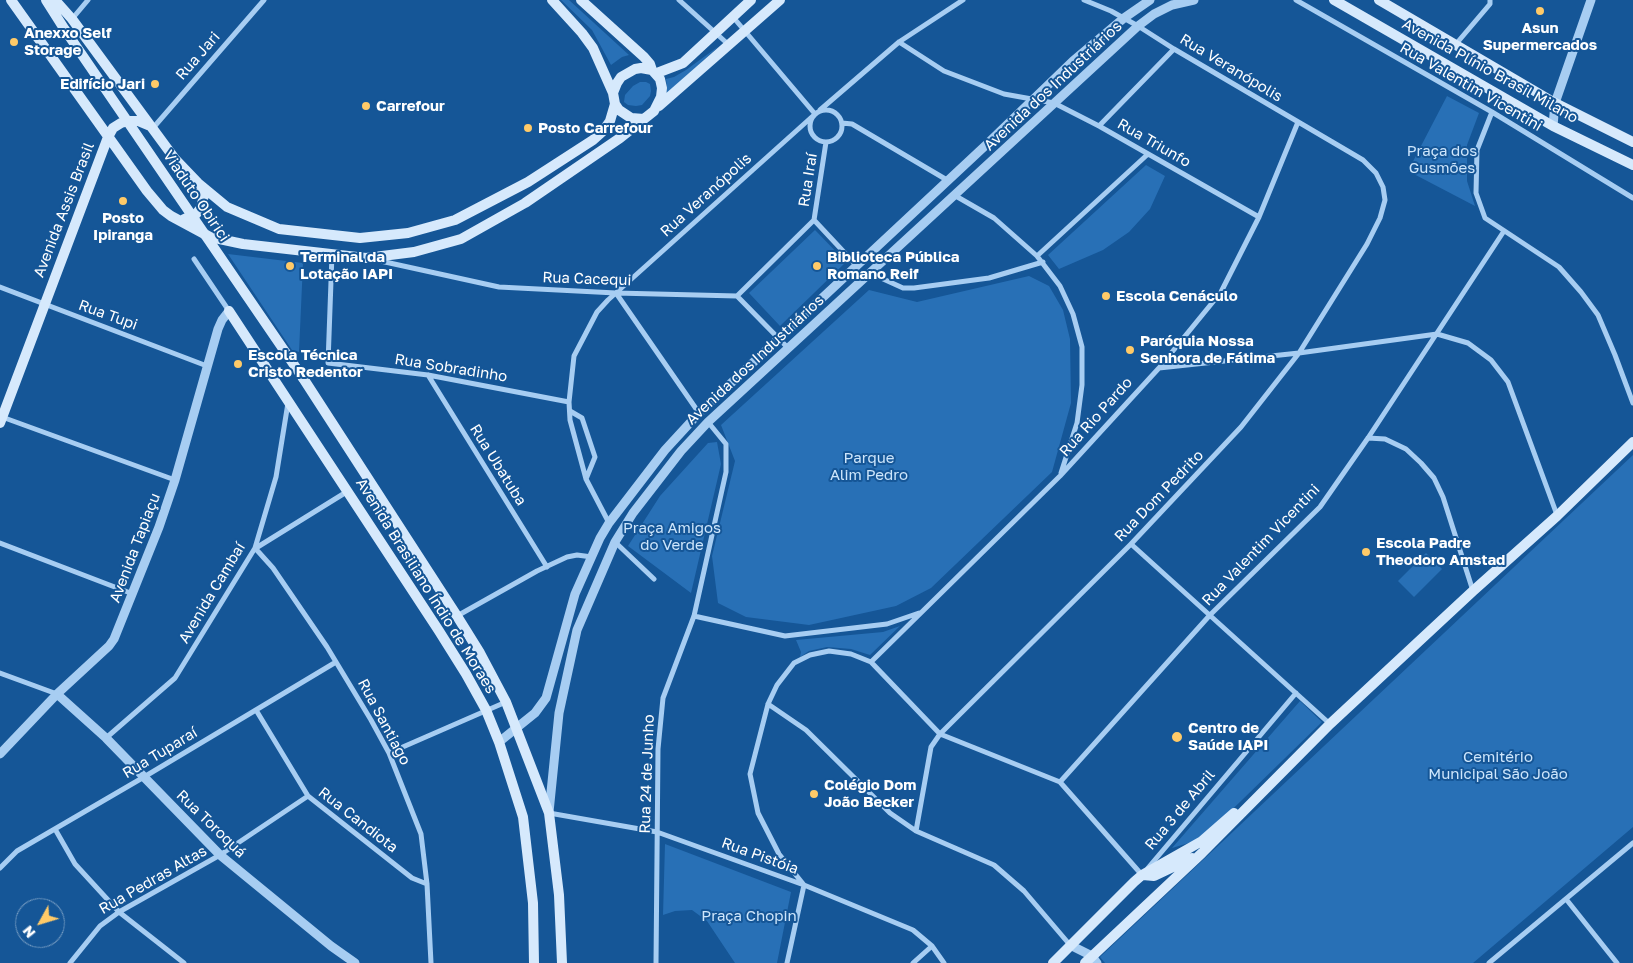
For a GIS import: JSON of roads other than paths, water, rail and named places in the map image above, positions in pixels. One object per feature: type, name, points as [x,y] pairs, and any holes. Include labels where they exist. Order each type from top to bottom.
[{"type":"main road","name":"Avenida Assis Brasil","points":[[1,419],[108,137],[11,0]]},
{"type":"main road","name":"Viaduto Obirici","points":[[46,0],[303,378]]},
{"type":"main road","points":[[55,0],[72,19],[175,159],[198,183],[228,207],[279,229],[360,238],[408,233],[455,220],[528,182],[593,140],[603,131],[610,121],[615,104],[613,93],[593,48],[578,27],[552,0]]},
{"type":"main road","points":[[581,0],[650,64],[660,79],[662,88],[661,97],[656,108]]},
{"type":"main road","points":[[613,93],[617,83],[627,73],[641,68],[654,72],[683,63],[751,0]]},
{"type":"main road","points":[[153,128],[138,121],[129,121],[120,123],[113,128],[108,137],[147,191],[171,216],[210,237],[243,244],[366,258],[414,252],[461,238],[525,203],[620,138],[780,0]]},
{"type":"main road","name":"Avenida Plínio Brasil Milano","points":[[1334,0],[1553,126],[1628,163]]},
{"type":"main road","name":"Avenida Plínio Brasil Milano","points":[[1379,0],[1555,103],[1633,142]]},
{"type":"main road","points":[[615,104],[624,115],[631,118],[644,119]]},
{"type":"main road","points":[[1628,163],[1633,173]]},
{"type":"main road","points":[[171,216],[184,219],[196,214],[201,208],[204,195],[198,183]]},
{"type":"main road","name":"Avenida Brasiliano Índio de Moraes","points":[[229,311],[466,674],[486,710],[499,742],[523,817],[533,903],[534,963]]},
{"type":"main road","name":"Avenida Brasiliano Índio de Moraes","points":[[303,378],[457,616],[480,653],[506,702],[549,813],[560,895],[562,963]]},
{"type":"main road","points":[[1091,961],[1330,724],[1557,516],[1633,442]]},
{"type":"main road","points":[[1053,963],[1142,875],[1195,846],[1235,812],[1250,805]]},
{"type":"main road","points":[[1142,875],[1154,876],[1160,874],[1202,853]]},
{"type":"street","points":[[72,19],[88,0]]},
{"type":"street","name":"Rua Jari","points":[[153,128],[264,0]]},
{"type":"street","points":[[679,0],[729,45]]},
{"type":"street","name":"Rua Veranópolis","points":[[609,523],[586,479],[570,420],[569,402],[574,356],[597,312],[816,113],[899,42],[963,0]]},
{"type":"street","name":"Rua Veranópolis","points":[[1084,0],[1138,26],[1363,160]]},
{"type":"street","name":"Avenida dos Industriários","points":[[499,742],[535,712],[546,698],[575,594],[600,538],[609,523],[665,450],[699,413],[1073,61],[1124,18],[1150,0]]},
{"type":"street","name":"Avenida dos Industriários","points":[[549,813],[556,730],[561,698],[577,630],[604,564],[633,513],[691,440],[708,422],[1138,26],[1154,14],[1172,5],[1194,0]]},
{"type":"street","name":"Rua Valentim Vicentini","points":[[1296,0],[1492,112],[1633,198]]},
{"type":"street","points":[[1456,44],[1490,4],[1490,0]]},
{"type":"street","points":[[1553,126],[1555,103],[1591,0]]},
{"type":"street","points":[[733,17],[816,113]]},
{"type":"street","name":"Rua Triunfo","points":[[899,42],[944,71],[1004,94],[1054,103],[1099,126],[1259,217]]},
{"type":"street","points":[[1099,126],[1174,49]]},
{"type":"street","points":[[831,110],[836,113],[842,123],[842,130],[833,140],[820,141],[811,132],[810,125],[816,113],[831,110]]},
{"type":"street","points":[[1492,112],[1477,150],[1476,193],[1485,218],[1559,267],[1581,292],[1598,315],[1633,403]]},
{"type":"street","name":"Rua Rio Pardo","points":[[871,662],[1060,476],[1159,368],[1221,292],[1259,217],[1298,122]]},
{"type":"street","points":[[842,123],[852,124],[947,180]]},
{"type":"street","name":"Rua Iraí","points":[[826,142],[814,220],[856,265]]},
{"type":"street","points":[[1037,256],[1148,154]]},
{"type":"street","name":"Rua Dom Pedrito","points":[[916,830],[931,747],[940,734],[1131,544],[1241,427],[1299,353],[1380,218],[1385,200],[1383,187],[1376,173],[1363,160]]},
{"type":"street","points":[[954,195],[994,218],[1037,256],[1060,286],[1073,314],[1082,348],[1082,385],[1077,423],[1060,476]]},
{"type":"street","points":[[909,215],[920,226]]},
{"type":"street","points":[[788,348],[737,296],[814,220]]},
{"type":"street","name":"Rua Valentim Vicentini","points":[[1060,782],[1210,615],[1320,507],[1368,438],[1504,231]]},
{"type":"street","name":"Rua Sobradinho","points":[[332,254],[328,363],[428,375],[569,402]]},
{"type":"street","name":"Rua Cacequi","points":[[366,258],[499,287],[616,293],[737,296]]},
{"type":"street","points":[[194,259],[229,311]]},
{"type":"street","points":[[869,273],[903,288],[914,288],[988,278],[1043,262]]},
{"type":"street","name":"Rua Tupi","points":[[0,287],[207,366]]},
{"type":"street","points":[[616,293],[699,413]]},
{"type":"street","name":"Avenida Tapiaçu","points":[[0,754],[57,694],[109,646],[114,639],[134,594],[175,480],[218,329],[229,311]]},
{"type":"street","points":[[1159,368],[1299,353],[1437,334],[1468,342],[1491,360],[1508,382],[1557,516]]},
{"type":"street","name":"Rua Ubatuba","points":[[428,375],[547,567]]},
{"type":"street","name":"Avenida Cambaí","points":[[106,738],[175,678],[255,548],[276,477],[288,400]]},
{"type":"street","points":[[570,411],[582,418],[595,457],[586,479]]},
{"type":"street","points":[[1,419],[175,480]]},
{"type":"street","name":"Rua 24 de Junho","points":[[656,963],[658,748],[663,698],[694,616],[726,472],[726,444],[708,422]]},
{"type":"street","points":[[681,432],[691,440]]},
{"type":"street","points":[[1368,438],[1384,439],[1406,449],[1434,478],[1443,497],[1473,591]]},
{"type":"street","points":[[255,548],[348,491]]},
{"type":"street","points":[[615,542],[654,579]]},
{"type":"street","points":[[0,543],[134,594]]},
{"type":"street","points":[[1131,544],[1330,724]]},
{"type":"street","name":"Rua Santiago","points":[[255,548],[272,568],[336,662],[389,752],[421,834],[427,884],[431,963]]},
{"type":"street","points":[[457,616],[567,557],[577,555],[592,557],[604,564]]},
{"type":"street","points":[[694,616],[785,636],[887,624],[922,612]]},
{"type":"street","points":[[787,963],[804,885],[779,854],[758,813],[750,774],[768,704],[777,685],[794,663],[810,655],[829,651],[852,654],[871,662],[940,734],[1060,782],[1142,875]]},
{"type":"street","name":"Rua Tuparaí","points":[[0,868],[17,852],[336,662]]},
{"type":"street","points":[[0,673],[57,694]]},
{"type":"street","name":"Rua 3 de Abril","points":[[1142,875],[1296,693]]},
{"type":"street","name":"Rua Toroquá","points":[[57,694],[106,738],[220,855],[331,946],[355,963]]},
{"type":"street","points":[[389,752],[506,702]]},
{"type":"street","points":[[768,704],[806,730],[890,813],[916,830],[994,865],[1024,892],[1070,945],[1091,961]]},
{"type":"street","name":"Rua Candiota","points":[[256,710],[308,796],[412,878],[427,884]]},
{"type":"street","name":"Rua Pedras Altas","points":[[70,963],[100,926],[119,912],[220,855],[308,796]]},
{"type":"street","name":"Rua Pistóia","points":[[549,813],[656,832],[804,885],[913,930],[932,946],[944,963]]},
{"type":"street","points":[[55,830],[76,864],[119,912],[184,963]]},
{"type":"street","points":[[1489,963],[1633,843]]},
{"type":"street","points":[[1566,899],[1617,963]]},
{"type":"street","points":[[913,963],[932,946]]},
{"type":"place","name":"Asun Supermercados","points":[[1540,11]]},
{"type":"place","name":"Anexxo Self Storage","points":[[14,42]]},
{"type":"place","name":"Edifício Jari","points":[[155,84]]},
{"type":"place","name":"Carrefour","points":[[366,106]]},
{"type":"place","name":"Posto Carrefour","points":[[528,128]]},
{"type":"place","name":"Posto Ipiranga","points":[[123,201]]},
{"type":"place","name":"Terminal da Lotação IAPI","points":[[290,266]]},
{"type":"place","name":"Biblioteca Pública Romano Reif","points":[[817,266]]},
{"type":"place","name":"Escola Cenáculo","points":[[1106,296]]},
{"type":"place","name":"Paróquia Nossa Senhora de Fátima","points":[[1130,350]]},
{"type":"place","name":"Escola Técnica Cristo Redentor","points":[[238,364]]},
{"type":"place","name":"Escola Padre Theodoro Amstad","points":[[1366,552]]},
{"type":"place","name":"Centro de Saúde IAPI","points":[[1177,737]]},
{"type":"place","name":"Colégio Dom João Becker","points":[[814,794]]},
{"type":"park label","name":"Praça dos Gusmões","points":[[1442,160]]},
{"type":"park label","name":"Parque Alim Pedro","points":[[869,466]]},
{"type":"park label","name":"Praça Amigos do Verde","points":[[672,536]]},
{"type":"park label","name":"Cemitério Municipal São João","points":[[1498,766]]},
{"type":"park label","name":"Praça Chopin","points":[[749,916]]}]
